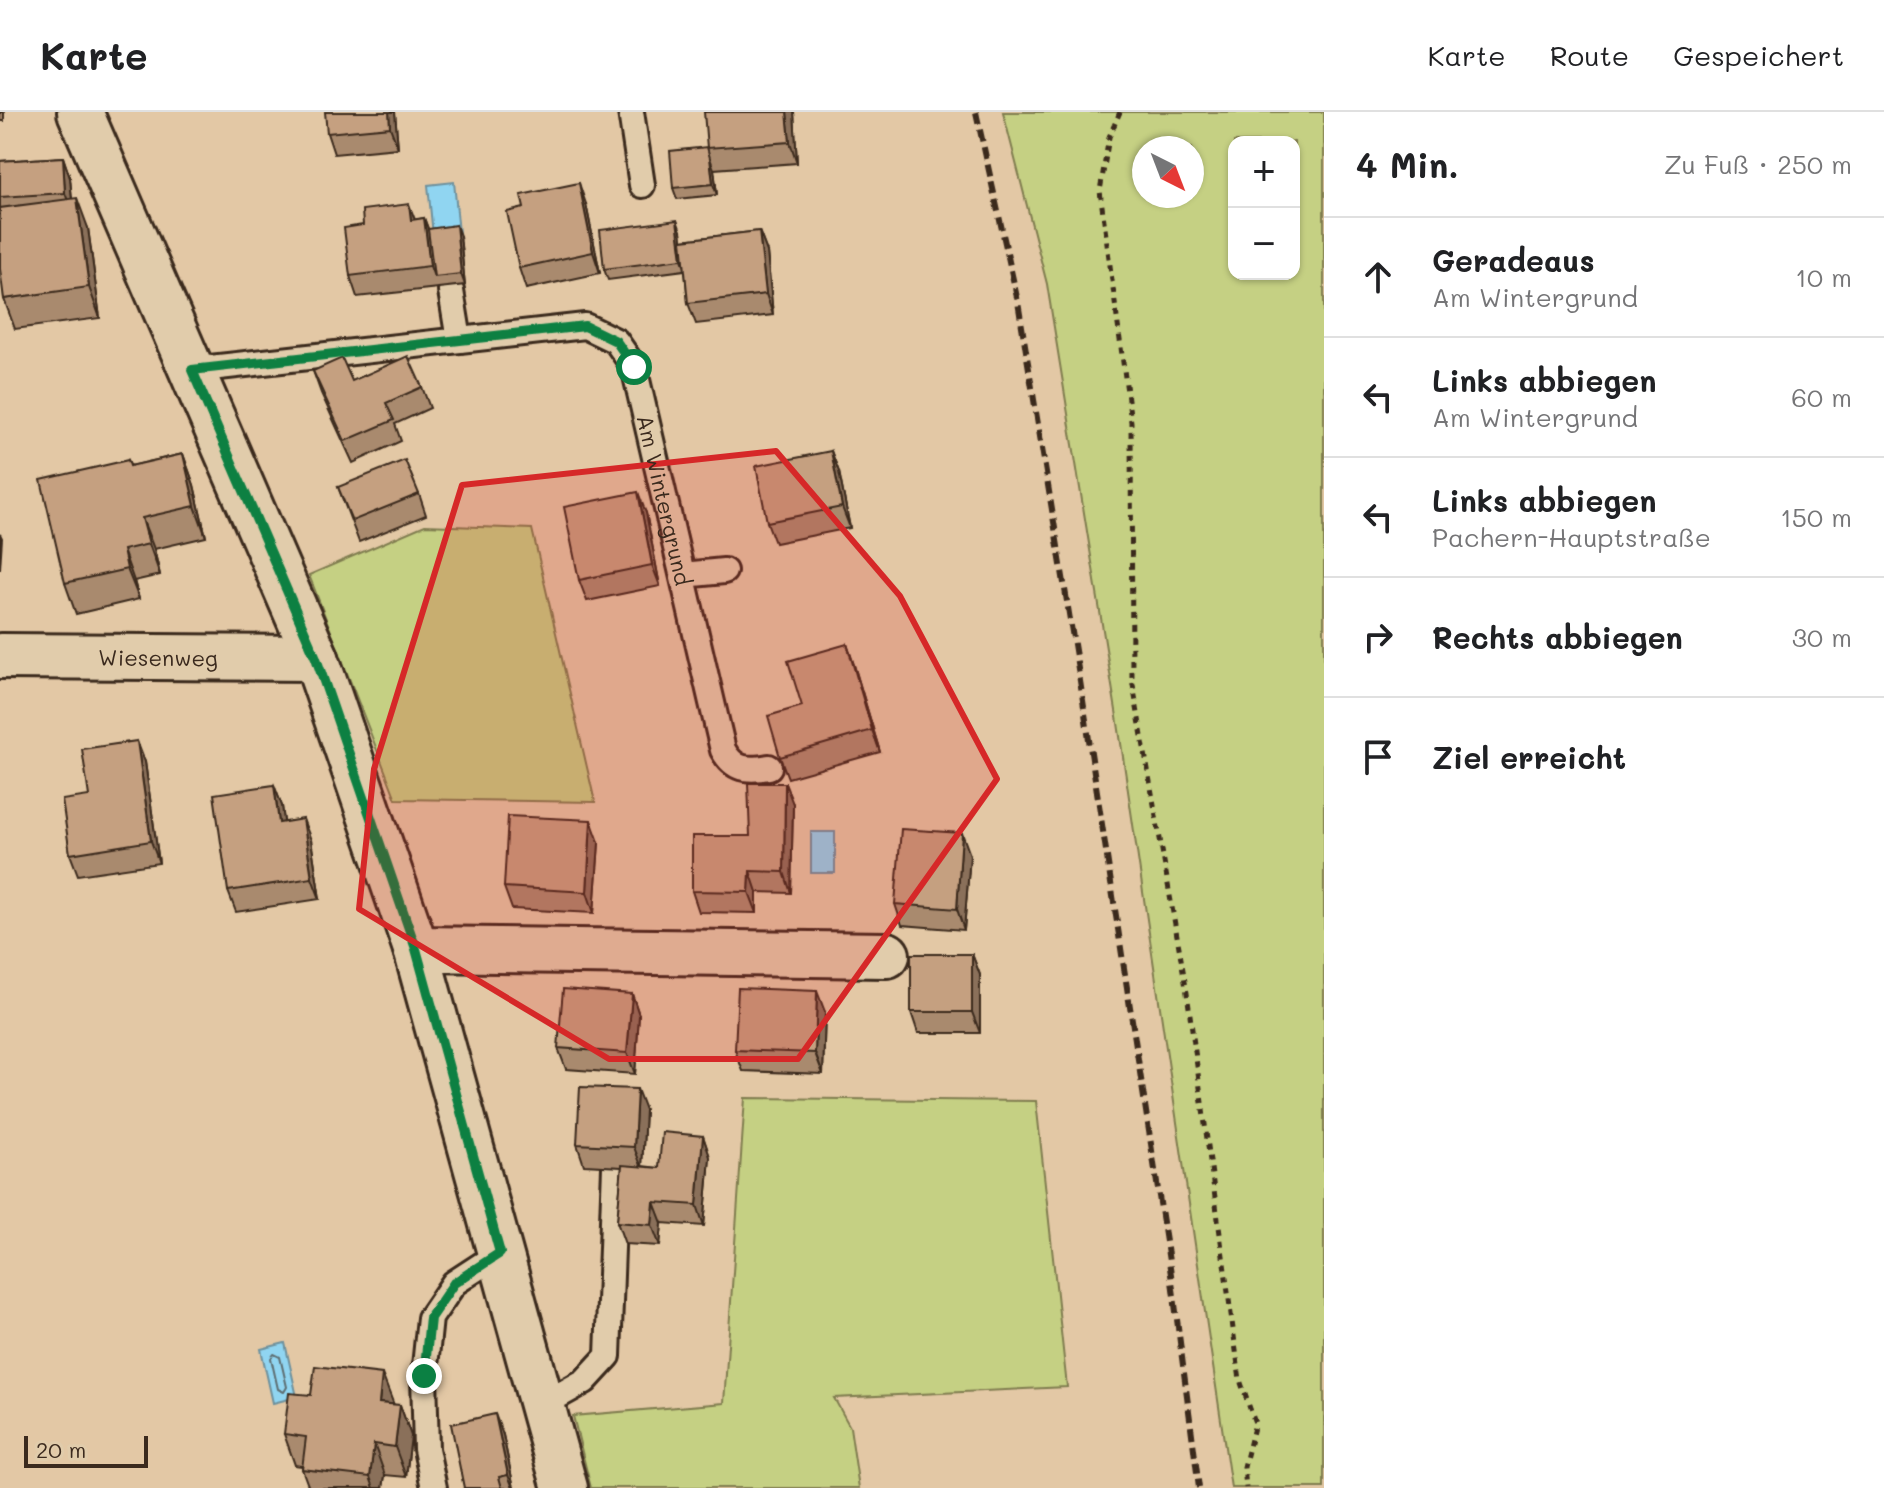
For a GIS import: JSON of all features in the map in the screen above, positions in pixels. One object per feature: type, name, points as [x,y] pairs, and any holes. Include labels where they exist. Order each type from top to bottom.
[{"type":"main road","points":[[80,112],[316,658],[416,949],[565,1488]]},
{"type":"main road","name":"Wiesenweg","points":[[0,656],[316,658]]},
{"type":"main road","points":[[416,949],[887,955]]},
{"type":"lane","points":[[631,112],[642,185]]},
{"type":"lane","points":[[451,291],[459,340]]},
{"type":"lane","name":"Am Wintergrund","points":[[192,370],[585,326],[616,341],[634,367],[723,750],[730,763],[748,771],[769,767]]},
{"type":"lane","points":[[683,575],[724,571]]},
{"type":"lane","points":[[542,1405],[585,1381],[608,1356],[615,1167]]},
{"type":"lane","points":[[434,1488],[426,1449],[424,1376],[430,1318],[454,1283],[500,1253]]},
{"type":"path","points":[[1120,112],[1109,137],[1100,191],[1131,422],[1132,679],[1187,993],[1240,1380],[1255,1423],[1244,1467],[1246,1488]]},
{"type":"highlighted area","points":[[776,451],[900,596],[997,779],[798,1059],[609,1059],[359,909],[374,769],[462,485]]},
{"type":"green space","points":[[1003,112],[1324,112],[1324,1488],[1231,1488],[1118,723],[1047,284]]},
{"type":"green space","points":[[425,525],[532,529],[595,802],[396,799],[309,575]]},
{"type":"green space","points":[[745,1098],[1036,1101],[1067,1387],[834,1398],[850,1427],[859,1488],[591,1488],[573,1416],[724,1403]]},
{"type":"water","points":[[454,182],[459,233],[433,235],[428,185]]},
{"type":"water","points":[[811,832],[835,832],[835,873],[811,873]]},
{"type":"water","points":[[285,1343],[297,1397],[273,1403],[261,1349]]},
{"type":"building","points":[[325,112],[389,112],[390,127],[327,133]]},
{"type":"building","points":[[704,112],[787,112],[790,142],[707,148]]},
{"type":"building","points":[[707,147],[713,184],[673,188],[670,151]]},
{"type":"building","points":[[63,157],[65,193],[0,197],[0,161]]},
{"type":"building","points":[[579,183],[593,252],[519,268],[507,212],[524,208],[521,195]]},
{"type":"building","points":[[77,198],[89,287],[4,299],[0,269],[0,208]]},
{"type":"building","points":[[409,204],[411,220],[424,218],[430,266],[350,276],[344,228],[363,225],[362,210]]},
{"type":"building","points":[[677,220],[682,259],[604,269],[600,230]]},
{"type":"building","points":[[456,225],[461,274],[434,277],[428,229]]},
{"type":"building","points":[[759,231],[766,294],[688,303],[682,240]]},
{"type":"building","points":[[408,356],[422,387],[386,403],[394,420],[345,441],[313,371],[342,358],[352,381]]},
{"type":"building","points":[[831,451],[842,507],[767,522],[756,466]]},
{"type":"building","points":[[183,454],[195,506],[142,518],[149,544],[123,550],[127,569],[65,583],[41,480],[128,460],[130,466]]},
{"type":"building","points":[[405,460],[419,494],[352,521],[338,487]]},
{"type":"building","points":[[638,492],[652,565],[579,580],[564,507]]},
{"type":"building","points":[[847,644],[872,730],[780,757],[768,716],[802,706],[788,661]]},
{"type":"building","points":[[137,741],[151,841],[70,854],[62,800],[89,796],[82,749]]},
{"type":"building","points":[[748,783],[785,783],[784,872],[750,871],[749,892],[692,891],[692,836],[750,836]]},
{"type":"building","points":[[274,785],[279,823],[303,819],[312,878],[228,891],[214,794]]},
{"type":"building","points":[[508,816],[591,820],[587,892],[504,887]]},
{"type":"building","points":[[901,829],[962,833],[957,909],[895,904]]},
{"type":"building","points":[[911,954],[972,954],[972,1012],[911,1012]]},
{"type":"building","points":[[738,988],[817,991],[815,1053],[735,1050]]},
{"type":"building","points":[[563,989],[632,994],[627,1053],[558,1048]]},
{"type":"building","points":[[580,1087],[637,1089],[634,1147],[577,1144]]},
{"type":"building","points":[[662,1132],[703,1136],[697,1205],[654,1202],[652,1225],[617,1222],[622,1165],[659,1168]]},
{"type":"building","points":[[315,1366],[382,1374],[379,1403],[400,1405],[395,1447],[374,1444],[370,1477],[302,1469],[306,1437],[284,1434],[289,1393],[311,1395]]},
{"type":"building","points":[[495,1414],[508,1475],[499,1477],[502,1488],[464,1488],[451,1424]]},
{"type":"railway","points":[[976,112],[1018,302],[1080,681],[1172,1281],[1199,1488]]},
{"type":"route","points":[[424,1376],[430,1318],[454,1283],[500,1253],[416,949],[316,658],[192,370],[585,326],[616,341],[634,367]]}]
